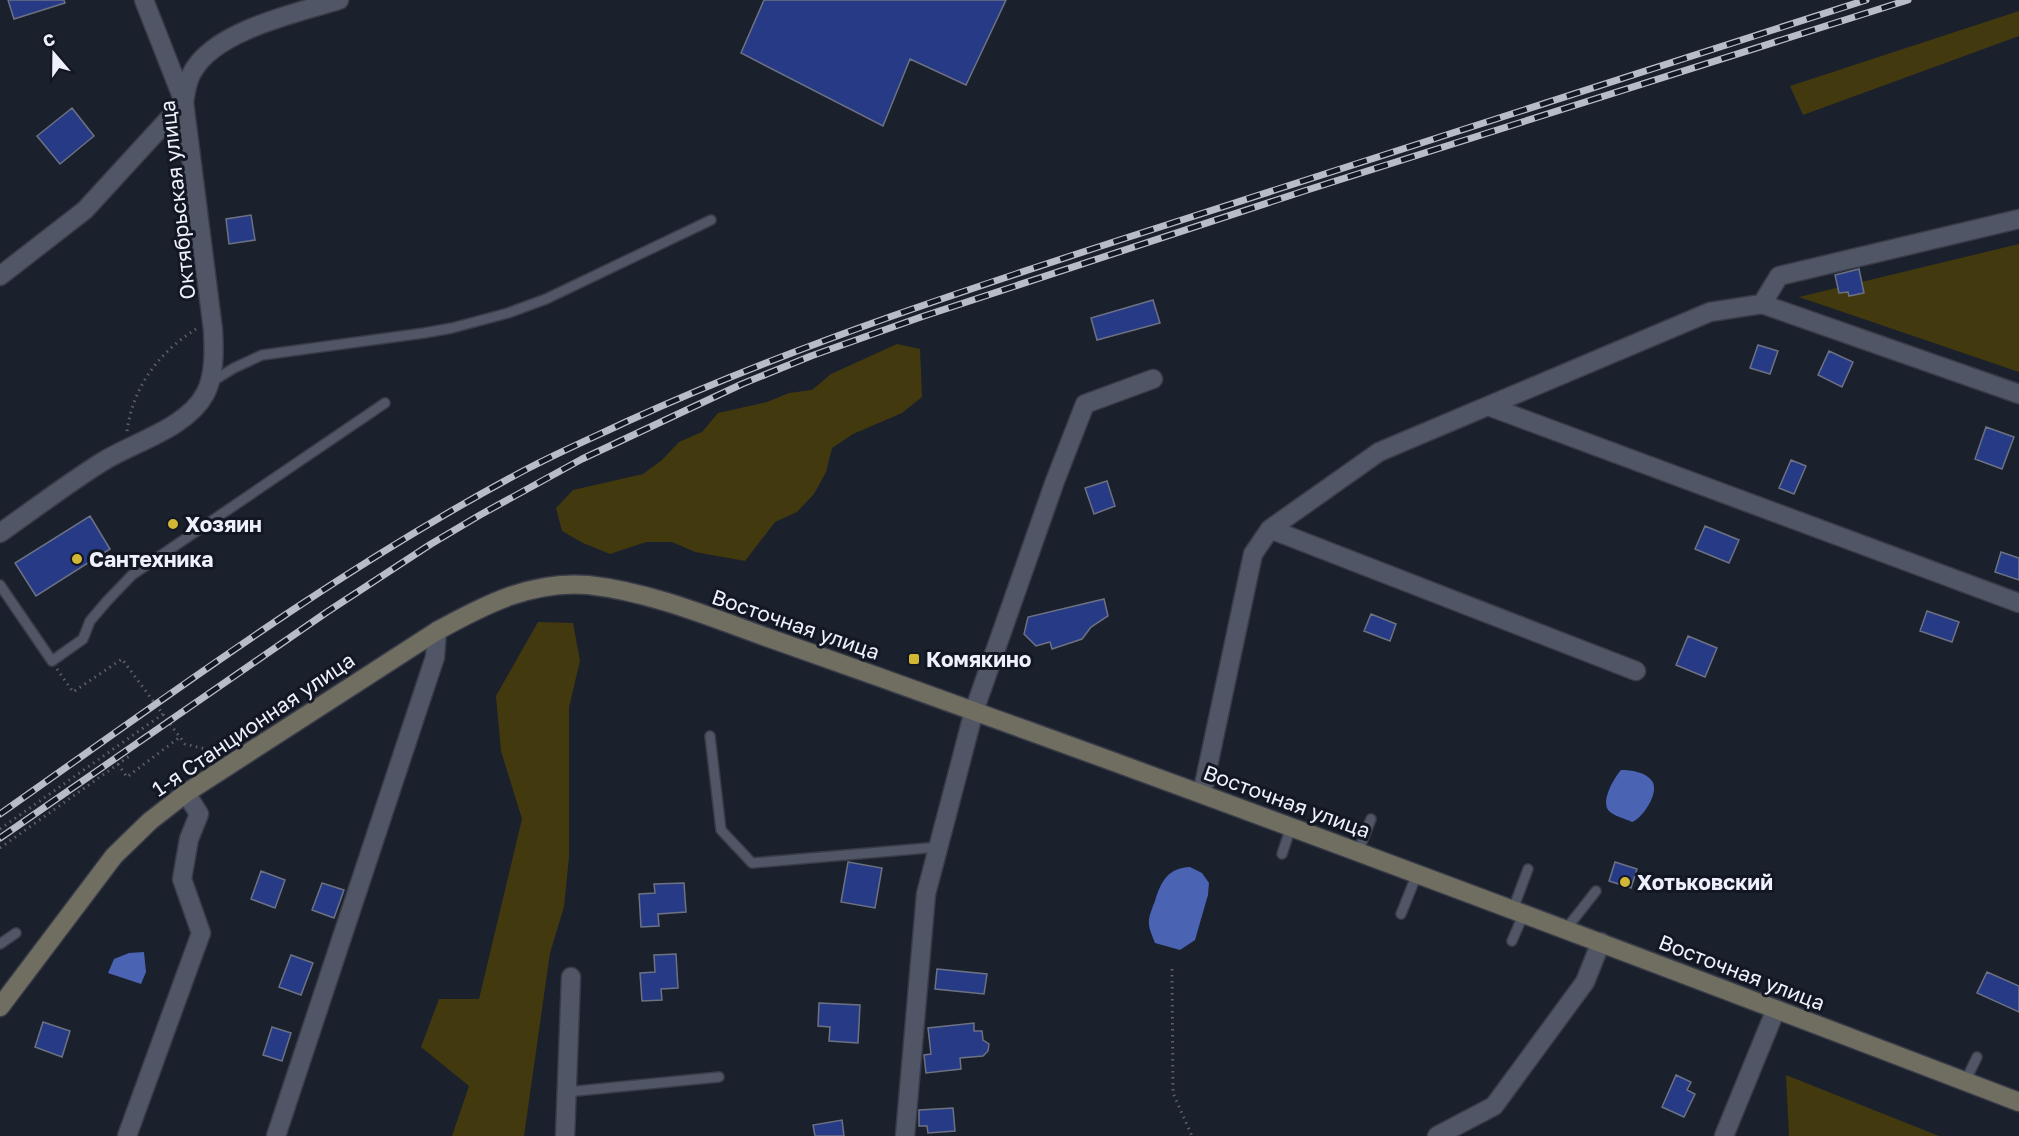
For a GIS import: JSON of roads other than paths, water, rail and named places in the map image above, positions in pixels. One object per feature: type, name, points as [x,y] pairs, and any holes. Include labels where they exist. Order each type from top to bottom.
[{"type":"main road","name":"Восточная улица","points":[[529,589],[557,584],[587,585],[661,600],[1202,794],[1601,942],[2019,1102]]},
{"type":"main road","name":"1-я Станционная улица","points":[[0,1007],[114,856],[150,822],[186,793],[229,763],[437,631],[493,602],[529,589]]},
{"type":"street","points":[[0,276],[85,210],[184,102],[144,0]]},
{"type":"street","name":"Октябрьская улица","points":[[209,383],[214,350],[213,318],[184,102],[188,82],[192,71],[201,59],[215,47],[263,23],[339,0]]},
{"type":"street","points":[[1762,304],[1779,276],[2019,219]]},
{"type":"street","points":[[1202,794],[1253,554],[1270,529],[1379,452],[1710,312],[1762,304],[2019,394]]},
{"type":"street","points":[[905,1136],[926,894],[975,711],[1055,481],[1085,404],[1153,379]]},
{"type":"street","points":[[0,533],[78,478],[182,418],[198,405],[209,383]]},
{"type":"street","points":[[1488,406],[2019,603]]},
{"type":"street","points":[[1270,529],[1636,671]]},
{"type":"street","points":[[276,1136],[435,657],[437,631]]},
{"type":"street","points":[[127,1136],[201,933],[183,879],[189,839],[199,813],[186,793]]},
{"type":"street","points":[[1437,1136],[1494,1106],[1585,982],[1601,942]]},
{"type":"street","points":[[565,1136],[572,977]]},
{"type":"street","points":[[1724,1136],[1776,1009]]},
{"type":"lane","points":[[209,383],[262,355],[424,333],[508,313],[546,299],[711,220]]},
{"type":"lane","points":[[0,585],[52,661],[83,639],[90,621],[132,575],[385,403]]},
{"type":"lane","points":[[710,736],[721,830],[752,862],[939,847]]},
{"type":"lane","points":[[1358,852],[1371,819]]},
{"type":"lane","points":[[1282,854],[1291,827]]},
{"type":"lane","points":[[1512,941],[1528,870]]},
{"type":"lane","points":[[1401,914],[1417,874]]},
{"type":"lane","points":[[1566,929],[1596,891]]},
{"type":"lane","points":[[0,944],[16,933]]},
{"type":"lane","points":[[1965,1082],[1977,1057]]},
{"type":"lane","points":[[566,1092],[719,1077]]},
{"type":"water","points":[[1621,770],[1642,774],[1652,781],[1654,786],[1649,804],[1632,822],[1609,811],[1607,807],[1609,790]]},
{"type":"water","points":[[1190,867],[1202,873],[1209,883],[1208,895],[1195,940],[1180,950],[1155,943],[1149,919],[1160,887],[1171,873]]},
{"type":"water","points":[[144,952],[146,972],[141,984],[108,973],[114,959],[129,953]]},
{"type":"railway","points":[[0,814],[192,678],[389,548],[538,463],[628,421],[758,366],[958,293],[1866,0]]},
{"type":"railway","points":[[0,838],[327,612],[431,544],[582,459],[742,384],[811,356],[921,317],[1304,191],[1908,0]]},
{"type":"place","name":"Хозяин","points":[[173,524]]},
{"type":"place","name":"Сантехника","points":[[77,559]]},
{"type":"place","name":"Комякино","points":[[914,659]]},
{"type":"place","name":"Хотьковский","points":[[1625,882]]}]
